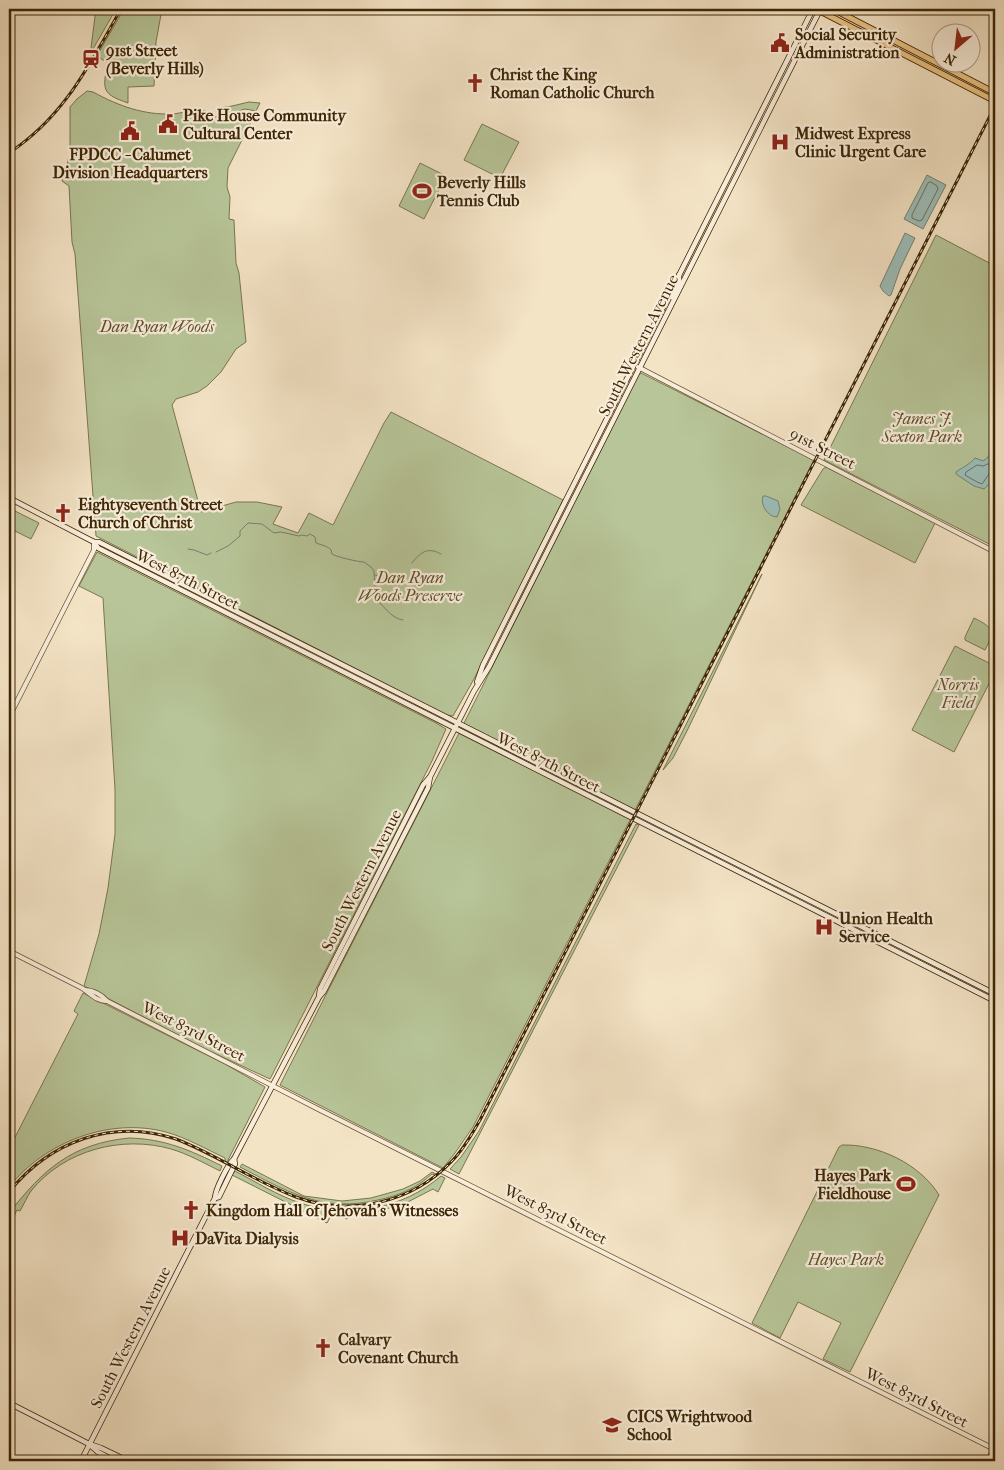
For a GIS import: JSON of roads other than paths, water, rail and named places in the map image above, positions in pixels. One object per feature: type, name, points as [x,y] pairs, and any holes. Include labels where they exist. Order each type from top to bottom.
[{"type":"main road","points":[[817,9],[995,101]]},
{"type":"main road","name":"South Western Avenue","points":[[81,1461],[215,1198],[219,1197],[236,1164],[234,1159],[319,997],[320,989],[331,966],[423,785],[430,777],[455,729],[474,691],[488,656],[679,274],[817,9]]},
{"type":"main road","name":"South Western Avenue","points":[[474,691],[489,667],[671,307],[817,9]]},
{"type":"main road","points":[[833,9],[995,93]]},
{"type":"main road","points":[[671,307],[679,282],[679,274]]},
{"type":"main road","name":"West 87th Street","points":[[9,498],[995,994]]},
{"type":"main road","name":"West 87th Street","points":[[94,542],[98,548],[995,1001]]},
{"type":"main road","points":[[688,846],[691,841]]},
{"type":"main road","points":[[9,1403],[89,1444],[128,1461]]},
{"type":"main road","points":[[89,1444],[98,1452],[115,1461]]},
{"type":"main road","points":[[988,1461],[995,1448]]},
{"type":"street","name":"91st Street","points":[[634,364],[995,552]]},
{"type":"street","points":[[9,717],[93,551],[94,542]]},
{"type":"street","name":"West 83rd Street","points":[[9,951],[85,990],[102,1001],[107,1001],[995,1448]]},
{"type":"water","points":[[927,175],[946,185],[923,229],[904,219]]},
{"type":"water","points":[[905,233],[915,238],[889,296],[880,286]]},
{"type":"water","points":[[991,453],[993,454],[995,472],[991,482],[984,489],[974,486],[956,474],[956,472],[975,458],[983,461]]},
{"type":"water","points":[[763,496],[778,501],[780,509],[777,517],[765,510]]},
{"type":"waterway","points":[[216,552],[228,546],[240,536],[240,531],[248,523],[262,524],[274,533],[281,532],[299,536],[310,534],[315,537],[316,543],[331,550],[332,554],[364,562],[371,567],[374,571],[375,590],[380,603],[393,616],[403,620]]},
{"type":"waterway","points":[[188,549],[207,555],[211,553]]},
{"type":"waterway","points":[[412,563],[424,552],[432,551],[441,554]]},
{"type":"waterway","points":[[375,575],[389,574],[395,579],[401,576]]},
{"type":"railway","points":[[9,153],[46,123],[61,106],[86,69],[121,9]]},
{"type":"railway","points":[[9,1192],[25,1174],[63,1147],[84,1138],[106,1133],[129,1131],[152,1133],[176,1139],[280,1191],[317,1203],[338,1206],[379,1202],[399,1196],[418,1187],[452,1161],[468,1141],[480,1120],[995,106]]},
{"type":"place","name":"Social Security Administration","points":[[780,43]]},
{"type":"place","name":"91st Street (Beverly Hills)","points":[[91,59]]},
{"type":"place","name":"Christ the King Roman Catholic Church","points":[[475,83]]},
{"type":"place","name":"Pike House Community Cultural Center","points":[[168,124]]},
{"type":"place","name":"FPDCC - Calumet Division Headquarters","points":[[130,131]]},
{"type":"place","name":"Midwest Express Clinic Urgent Care","points":[[780,142]]},
{"type":"place","name":"Beverly Hills Tennis Club","points":[[422,191]]},
{"type":"place","name":"Eightyseventh Street Church of Christ","points":[[63,513]]},
{"type":"place","name":"Union Health Service","points":[[824,927]]},
{"type":"place","name":"Hayes Park Fieldhouse","points":[[906,1184]]},
{"type":"place","name":"Kingdom Hall of Jehovah's Witnesses","points":[[191,1210]]},
{"type":"place","name":"DaVita Dialysis","points":[[180,1238]]},
{"type":"place","name":"Calvary Covenant Church","points":[[323,1348]]},
{"type":"place","name":"CICS Wrightwood School","points":[[612,1425]]},
{"type":"park label","name":"Dan Ryan Woods","points":[[157,326]]},
{"type":"park label","name":"James J. Sexton Park","points":[[922,427]]},
{"type":"park label","name":"Dan Ryan Woods Preserve","points":[[410,586]]},
{"type":"park label","name":"Norris Field","points":[[958,693]]},
{"type":"park label","name":"Hayes Park","points":[[846,1259]]}]
